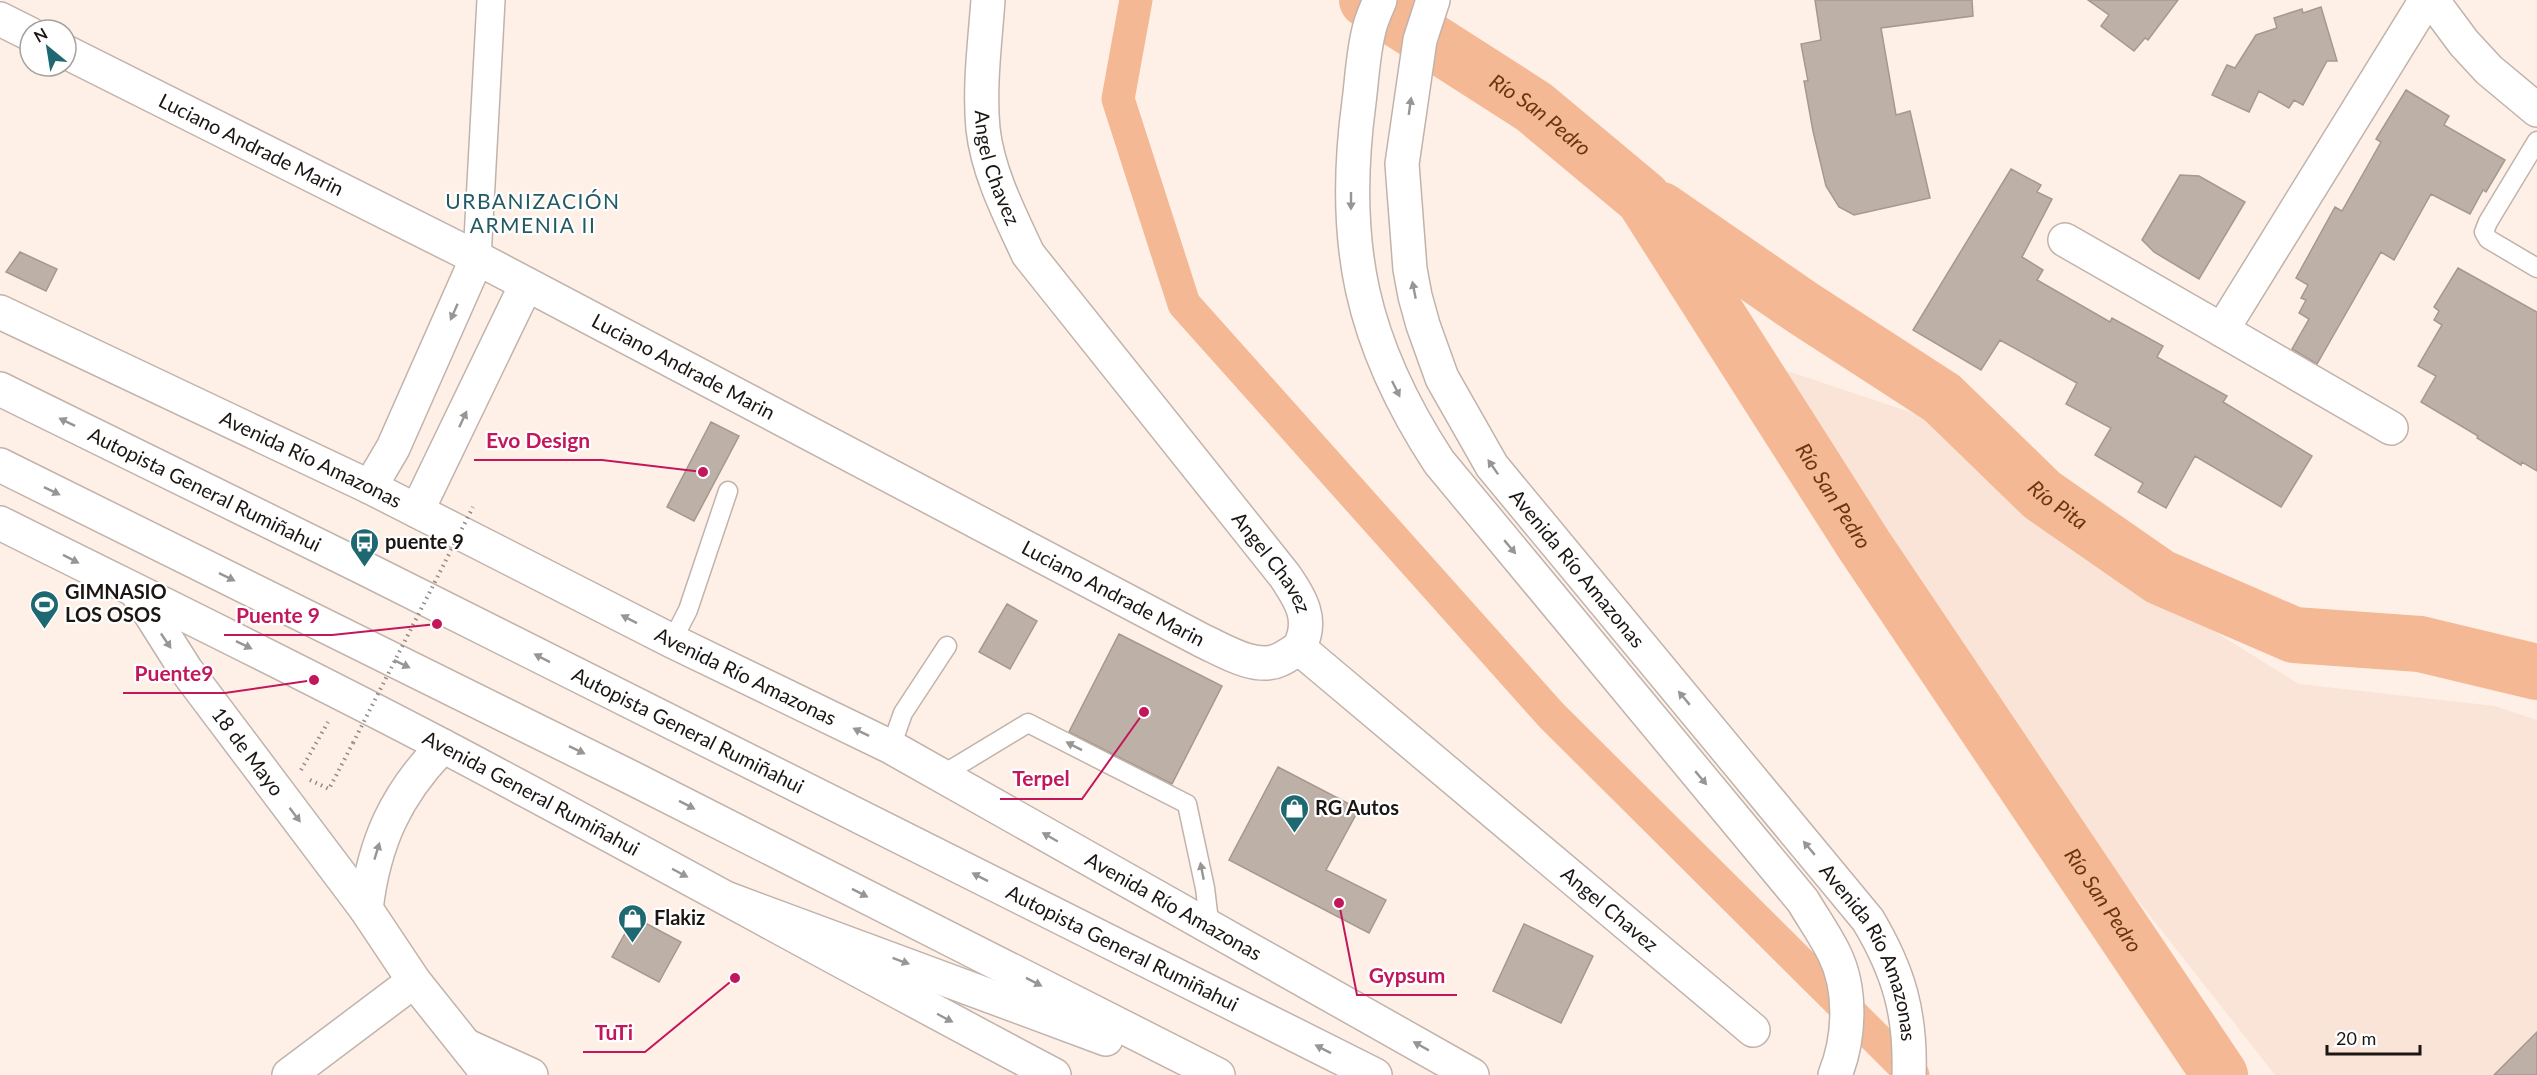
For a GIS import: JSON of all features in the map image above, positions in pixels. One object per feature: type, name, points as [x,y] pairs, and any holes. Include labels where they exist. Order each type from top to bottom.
[{"type":"main road","name":"Angel Chavez","points":[[988,0],[981,96],[983,130],[1004,201],[1028,254],[1285,576],[1306,613],[1305,638],[1299,648],[1753,1030]]},
{"type":"main road","name":"Avenida Río Amazonas","points":[[1380,0],[1369,30],[1353,143],[1351,211],[1359,282],[1371,325],[1389,374],[1411,420],[1439,462],[1803,901],[1835,954],[1847,998],[1846,1026],[1838,1063]]},
{"type":"main road","name":"Avenida Río Amazonas","points":[[1433,0],[1420,40],[1402,164],[1410,269],[1422,325],[1442,378],[1492,466],[1868,920],[1886,950],[1899,981],[1907,1014],[1910,1060]]},
{"type":"main road","points":[[2222,330],[2426,0]]},
{"type":"main road","points":[[2432,0],[2464,43],[2490,70],[2537,110]]},
{"type":"main road","points":[[0,19],[18,28]]},
{"type":"main road","name":"Luciano Andrade Marin","points":[[78,58],[477,258],[1203,641],[1248,660],[1261,662],[1277,662],[1299,648]]},
{"type":"main road","points":[[2065,240],[2391,428]]},
{"type":"main road","points":[[370,487],[393,448],[477,258]]},
{"type":"main road","points":[[417,511],[526,285]]},
{"type":"main road","name":"Avenida Río Amazonas","points":[[0,312],[370,487],[672,641],[891,747],[1472,1075]]},
{"type":"main road","name":"Autopista General Rumiñahui","points":[[0,389],[393,583],[1375,1075]]},
{"type":"main road","points":[[0,465],[624,773],[1218,1075]]},
{"type":"main road","name":"Avenida General Rumiñahui","points":[[0,523],[443,746],[842,963],[1054,1075]]},
{"type":"main road","name":"18 de Mayo","points":[[136,591],[186,670],[366,909],[414,981],[489,1075]]},
{"type":"main road","points":[[366,909],[369,878],[389,820],[409,785],[443,746]]},
{"type":"main road","points":[[728,899],[917,967],[1202,1075]]},
{"type":"main road","points":[[289,1075],[414,981]]},
{"type":"main road","points":[[467,1046],[531,1075]]},
{"type":"street","points":[[477,258],[491,0]]},
{"type":"lane","points":[[2537,141],[2484,232],[2488,239],[2537,268]]},
{"type":"lane","points":[[672,641],[688,610],[728,491]]},
{"type":"lane","points":[[891,747],[903,713],[947,646]]},
{"type":"lane","points":[[942,775],[1028,723],[1187,804],[1203,876],[1210,929]]},
{"type":"path","points":[[309,779],[329,789],[473,507]]},
{"type":"path","points":[[299,774],[343,695]]},
{"type":"shaded area","points":[[1764,363],[1937,421],[2044,525],[2299,684],[2495,706],[2537,720],[2537,1075],[2275,1075],[2121,879],[1963,669],[1763,389]]},
{"type":"building","points":[[1815,0],[1972,0],[1973,16],[1881,28],[1896,115],[1910,111],[1930,198],[1854,215],[1839,207],[1826,186],[1804,81],[1808,81],[1801,44],[1821,40]]},
{"type":"building","points":[[2088,0],[2178,0],[2148,40],[2145,38],[2134,51],[2101,26],[2109,15]]},
{"type":"building","points":[[2321,7],[2337,61],[2327,61],[2303,105],[2294,100],[2289,108],[2259,91],[2249,112],[2212,95],[2227,65],[2235,68],[2256,35],[2277,28],[2274,18],[2302,9],[2303,13]]},
{"type":"building","points":[[2406,90],[2449,116],[2444,125],[2505,160],[2486,192],[2483,190],[2470,214],[2431,194],[2394,260],[2381,252],[2317,364],[2292,349],[2309,319],[2299,313],[2306,300],[2301,298],[2308,285],[2296,278],[2335,207],[2342,211],[2381,142],[2376,139]]},
{"type":"building","points":[[2011,169],[2041,185],[2037,192],[2052,199],[2022,257],[2043,270],[2037,280],[2110,322],[2112,318],[2163,346],[2157,357],[2227,396],[2223,402],[2312,456],[2281,507],[2195,456],[2166,508],[2138,492],[2143,483],[2095,455],[2111,428],[2066,404],[2077,383],[2000,340],[1981,370],[1913,330]]},
{"type":"building","points":[[2180,175],[2199,176],[2245,202],[2199,279],[2154,252],[2142,240]]},
{"type":"building","points":[[20,252],[57,269],[46,291],[6,272]]},
{"type":"building","points":[[2458,268],[2537,312],[2537,471],[2522,462],[2521,465],[2421,402],[2436,376],[2418,366],[2442,325],[2434,320],[2439,311],[2434,307]]},
{"type":"building","points":[[711,422],[739,436],[694,521],[667,507]]},
{"type":"building","points":[[1007,604],[1037,621],[1010,669],[979,652]]},
{"type":"building","points":[[1119,634],[1222,686],[1172,784],[1069,732]]},
{"type":"building","name":"RG Autos","points":[[1278,767],[1359,809],[1326,870],[1386,900],[1369,933],[1229,860]]},
{"type":"building","points":[[634,917],[681,942],[659,982],[612,957]]},
{"type":"building","points":[[1524,924],[1593,956],[1561,1023],[1493,991]]},
{"type":"building","points":[[2537,1032],[2537,1075],[2494,1075]]},
{"type":"waterway","points":[[1136,0],[1118,99],[1184,304],[1551,715],[1913,1075]]},
{"type":"waterway","name":"Río San Pedro","points":[[1367,0],[1534,107],[1643,198],[1864,545],[2220,1075]]},
{"type":"waterway","name":"Río Pita","points":[[1661,210],[1803,308],[1942,398],[2042,495],[2160,577],[2294,635],[2420,644],[2537,672]]},
{"type":"place","name":"Evo Design","points":[[703,472]]},
{"type":"place","name":"puente 9","points":[[364,568]]},
{"type":"place","name":"Puente 9","points":[[437,624]]},
{"type":"place","name":"GIMNASIO LOS OSOS","points":[[44,630]]},
{"type":"place","name":"Puente9","points":[[314,680]]},
{"type":"place","name":"Terpel","points":[[1144,712]]},
{"type":"place","name":"RG Autos","points":[[1294,834]]},
{"type":"place","name":"Gypsum","points":[[1339,903]]},
{"type":"place","name":"Flakiz","points":[[633,944]]},
{"type":"place","name":"TuTi","points":[[735,978]]},
{"type":"district","name":"URBANIZACIÓN ARMENIA II","points":[[533,214]]}]
